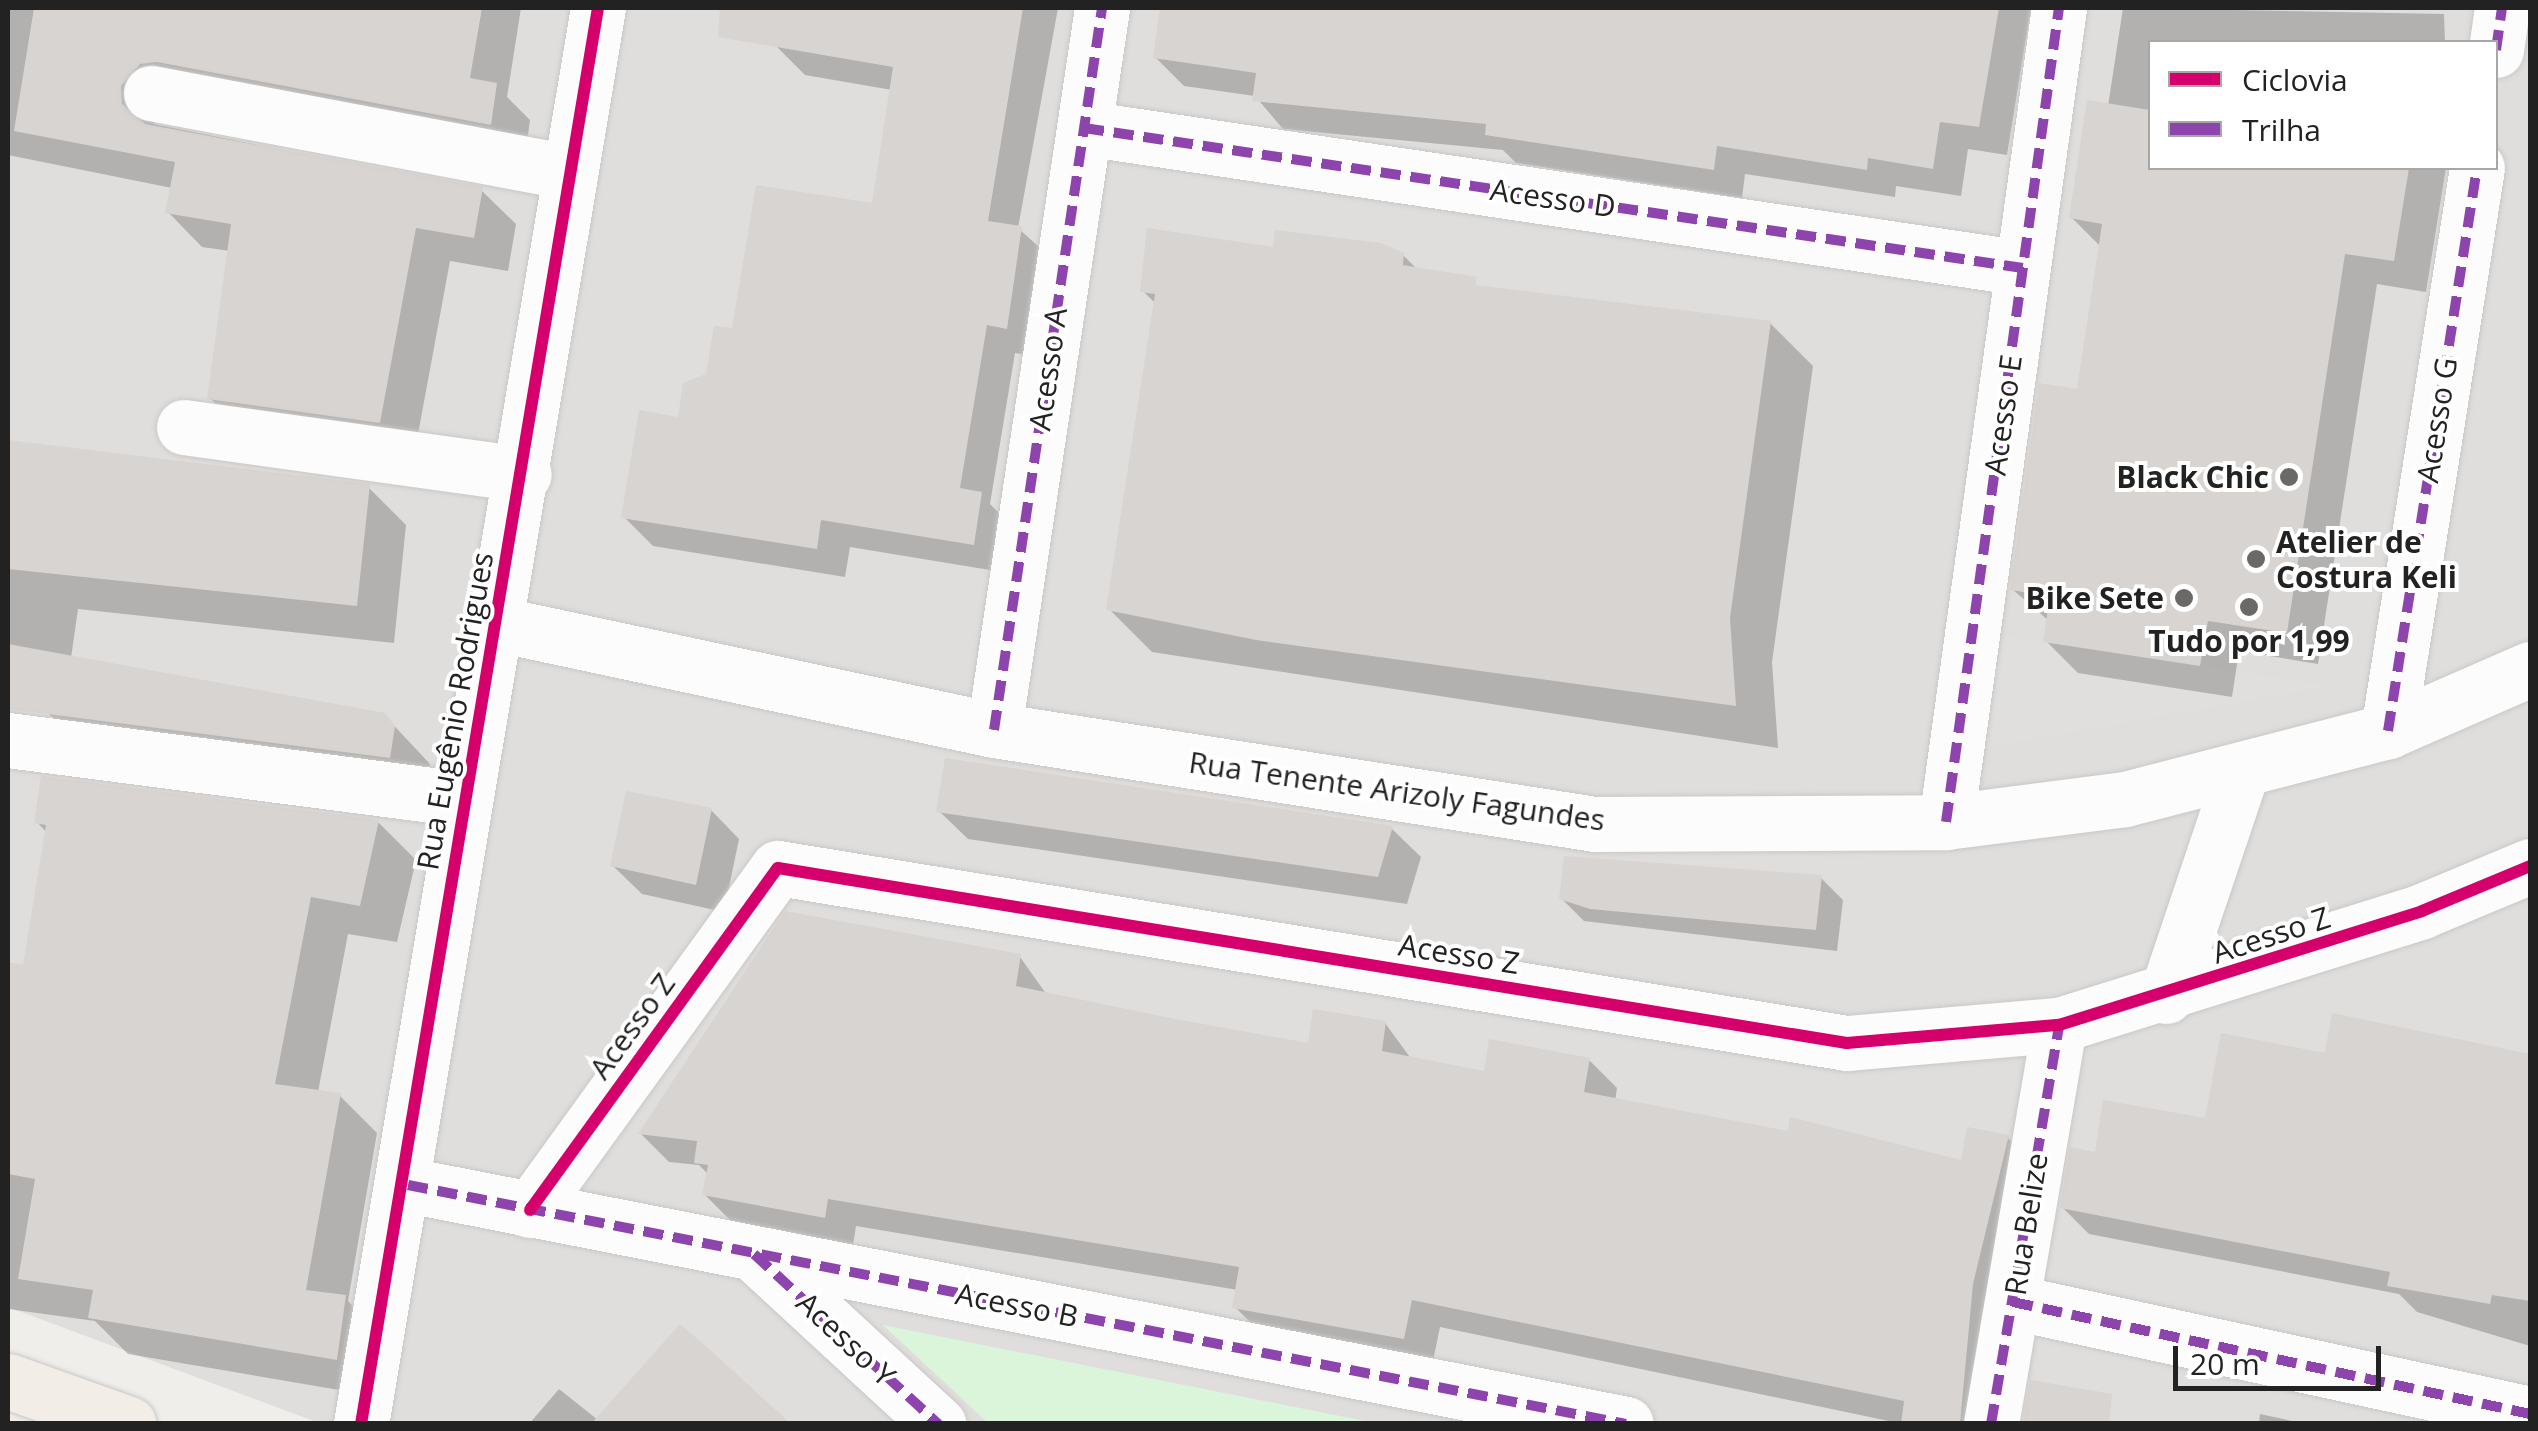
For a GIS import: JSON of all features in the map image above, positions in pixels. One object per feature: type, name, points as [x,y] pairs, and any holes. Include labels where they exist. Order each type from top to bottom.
[{"type":"main road","points":[[8,1380],[130,1424]]},
{"type":"street","name":"Rua Eugênio Rodrigues","points":[[361,1424],[408,1185],[463,799],[524,474],[598,8]]},
{"type":"street","name":"Acesso A","points":[[994,730],[1102,8]]},
{"type":"street","name":"Acesso E","points":[[1946,822],[2059,8]]},
{"type":"street","points":[[2497,40],[2502,8]]},
{"type":"street","points":[[151,93],[570,172]]},
{"type":"street","name":"Acesso D","points":[[1084,128],[2023,268]]},
{"type":"street","name":"Acesso G","points":[[2388,732],[2477,170]]},
{"type":"street","points":[[184,427],[524,474]]},
{"type":"street","name":"Rua Tenente Arizoly Fagundes","points":[[493,623],[994,730],[1595,824],[1946,822],[2126,798],[2388,732],[2530,669]]},
{"type":"street","points":[[8,740],[463,799]]},
{"type":"street","points":[[2166,996],[2242,770]]},
{"type":"street","name":"Acesso Z","points":[[530,1210],[778,868],[1846,1044],[2059,1025],[2166,996],[2530,866]]},
{"type":"street","name":"Rua Belize","points":[[1992,1424],[2059,1025]]},
{"type":"street","name":"Acesso B","points":[[408,1185],[1597,1421]]},
{"type":"street","name":"Acesso Y","points":[[754,1254],[938,1424]]},
{"type":"street","points":[[2013,1302],[2530,1414]]},
{"type":"shaded area","points":[[8,8],[2530,8],[2530,1423],[319,1423],[8,1307]]},
{"type":"shaded area","points":[[2001,635],[2331,686],[1984,748]]},
{"type":"green space","points":[[883,1325],[1375,1423],[988,1423]]},
{"type":"building","points":[[34,8],[482,8],[470,78],[497,83],[491,125],[157,62],[140,64],[121,86],[122,104],[145,124],[483,187],[474,238],[416,228],[380,423],[207,399],[231,224],[165,213],[175,162],[14,131]]},
{"type":"building","points":[[720,8],[1023,8],[988,221],[1022,226],[1007,329],[987,325],[960,488],[982,492],[974,545],[821,520],[817,549],[621,518],[639,410],[678,417],[683,383],[706,374],[714,326],[732,328],[756,185],[872,203],[893,67],[718,37]]},
{"type":"building","points":[[1160,8],[1999,8],[1979,127],[1940,122],[1933,169],[1868,158],[1867,170],[1717,146],[1714,170],[1485,135],[1486,124],[1252,101],[1256,73],[1153,58]]},
{"type":"building","points":[[2087,100],[2148,110],[2148,170],[2409,170],[2394,261],[2345,254],[2287,633],[2208,621],[2200,666],[2043,642],[2050,596],[2010,590],[2039,383],[2077,389],[2102,224],[2069,218]]},
{"type":"building","points":[[1147,228],[1273,247],[1275,230],[1381,243],[1404,253],[1403,265],[1477,277],[1475,285],[1771,321],[1730,618],[1736,706],[1256,640],[1106,610],[1155,294],[1140,292]]},
{"type":"building","points":[[8,440],[370,484],[357,606],[8,569]]},
{"type":"building","points":[[8,644],[385,713],[395,726],[390,758],[8,709]]},
{"type":"building","points":[[945,758],[1393,826],[1378,877],[936,812]]},
{"type":"building","points":[[41,776],[379,820],[360,906],[311,897],[275,1084],[341,1093],[306,1290],[346,1295],[337,1360],[88,1318],[93,1290],[18,1279],[35,1179],[8,1174],[8,962],[23,965],[46,825],[34,823]]},
{"type":"building","points":[[626,791],[712,808],[696,885],[610,866]]},
{"type":"building","points":[[1564,856],[1822,875],[1816,930],[1590,909],[1559,899]]},
{"type":"building","points":[[785,911],[1021,954],[1016,986],[1170,1018],[1308,1043],[1313,1009],[1386,1021],[1382,1051],[1484,1071],[1489,1039],[1590,1058],[1584,1092],[1788,1131],[1790,1117],[1961,1160],[1967,1127],[2009,1135],[1973,1284],[1960,1424],[1901,1424],[1904,1401],[1412,1300],[1404,1339],[1232,1308],[1239,1267],[828,1199],[825,1218],[702,1195],[708,1165],[694,1163],[697,1141],[638,1134]]},
{"type":"building","points":[[2332,1013],[2530,1054],[2530,1301],[2492,1295],[2490,1304],[2387,1286],[2390,1272],[2060,1208],[2070,1147],[2095,1152],[2103,1100],[2205,1118],[2221,1033],[2325,1053]]},
{"type":"building","points":[[680,1324],[708,1348],[791,1424],[591,1424]]},
{"type":"building","points":[[2030,1380],[2112,1394],[2109,1424],[2023,1424]]},
{"type":"marked path","points":[[994,730],[1102,8]]},
{"type":"marked path","points":[[1946,822],[2059,8]]},
{"type":"marked path","points":[[2497,40],[2502,8]]},
{"type":"marked path","points":[[1084,128],[2023,268]]},
{"type":"marked path","points":[[2388,731],[2477,170]]},
{"type":"marked path","points":[[1991,1424],[2059,1025]]},
{"type":"marked path","points":[[408,1185],[1626,1424]]},
{"type":"marked path","points":[[754,1254],[938,1424]]},
{"type":"marked path","points":[[2013,1302],[2530,1414]]},
{"type":"cycle path","points":[[361,1424],[598,8]]},
{"type":"cycle path","points":[[530,1210],[778,868],[1847,1043],[2059,1025],[2422,911],[2530,866]]},
{"type":"place","name":"Black Chic","points":[[2289,477]]},
{"type":"place","name":"Atelier de Costura Keli","points":[[2256,559]]},
{"type":"place","name":"Bike Sete","points":[[2184,598]]},
{"type":"place","name":"Tudo por 1,99","points":[[2249,607]]}]
